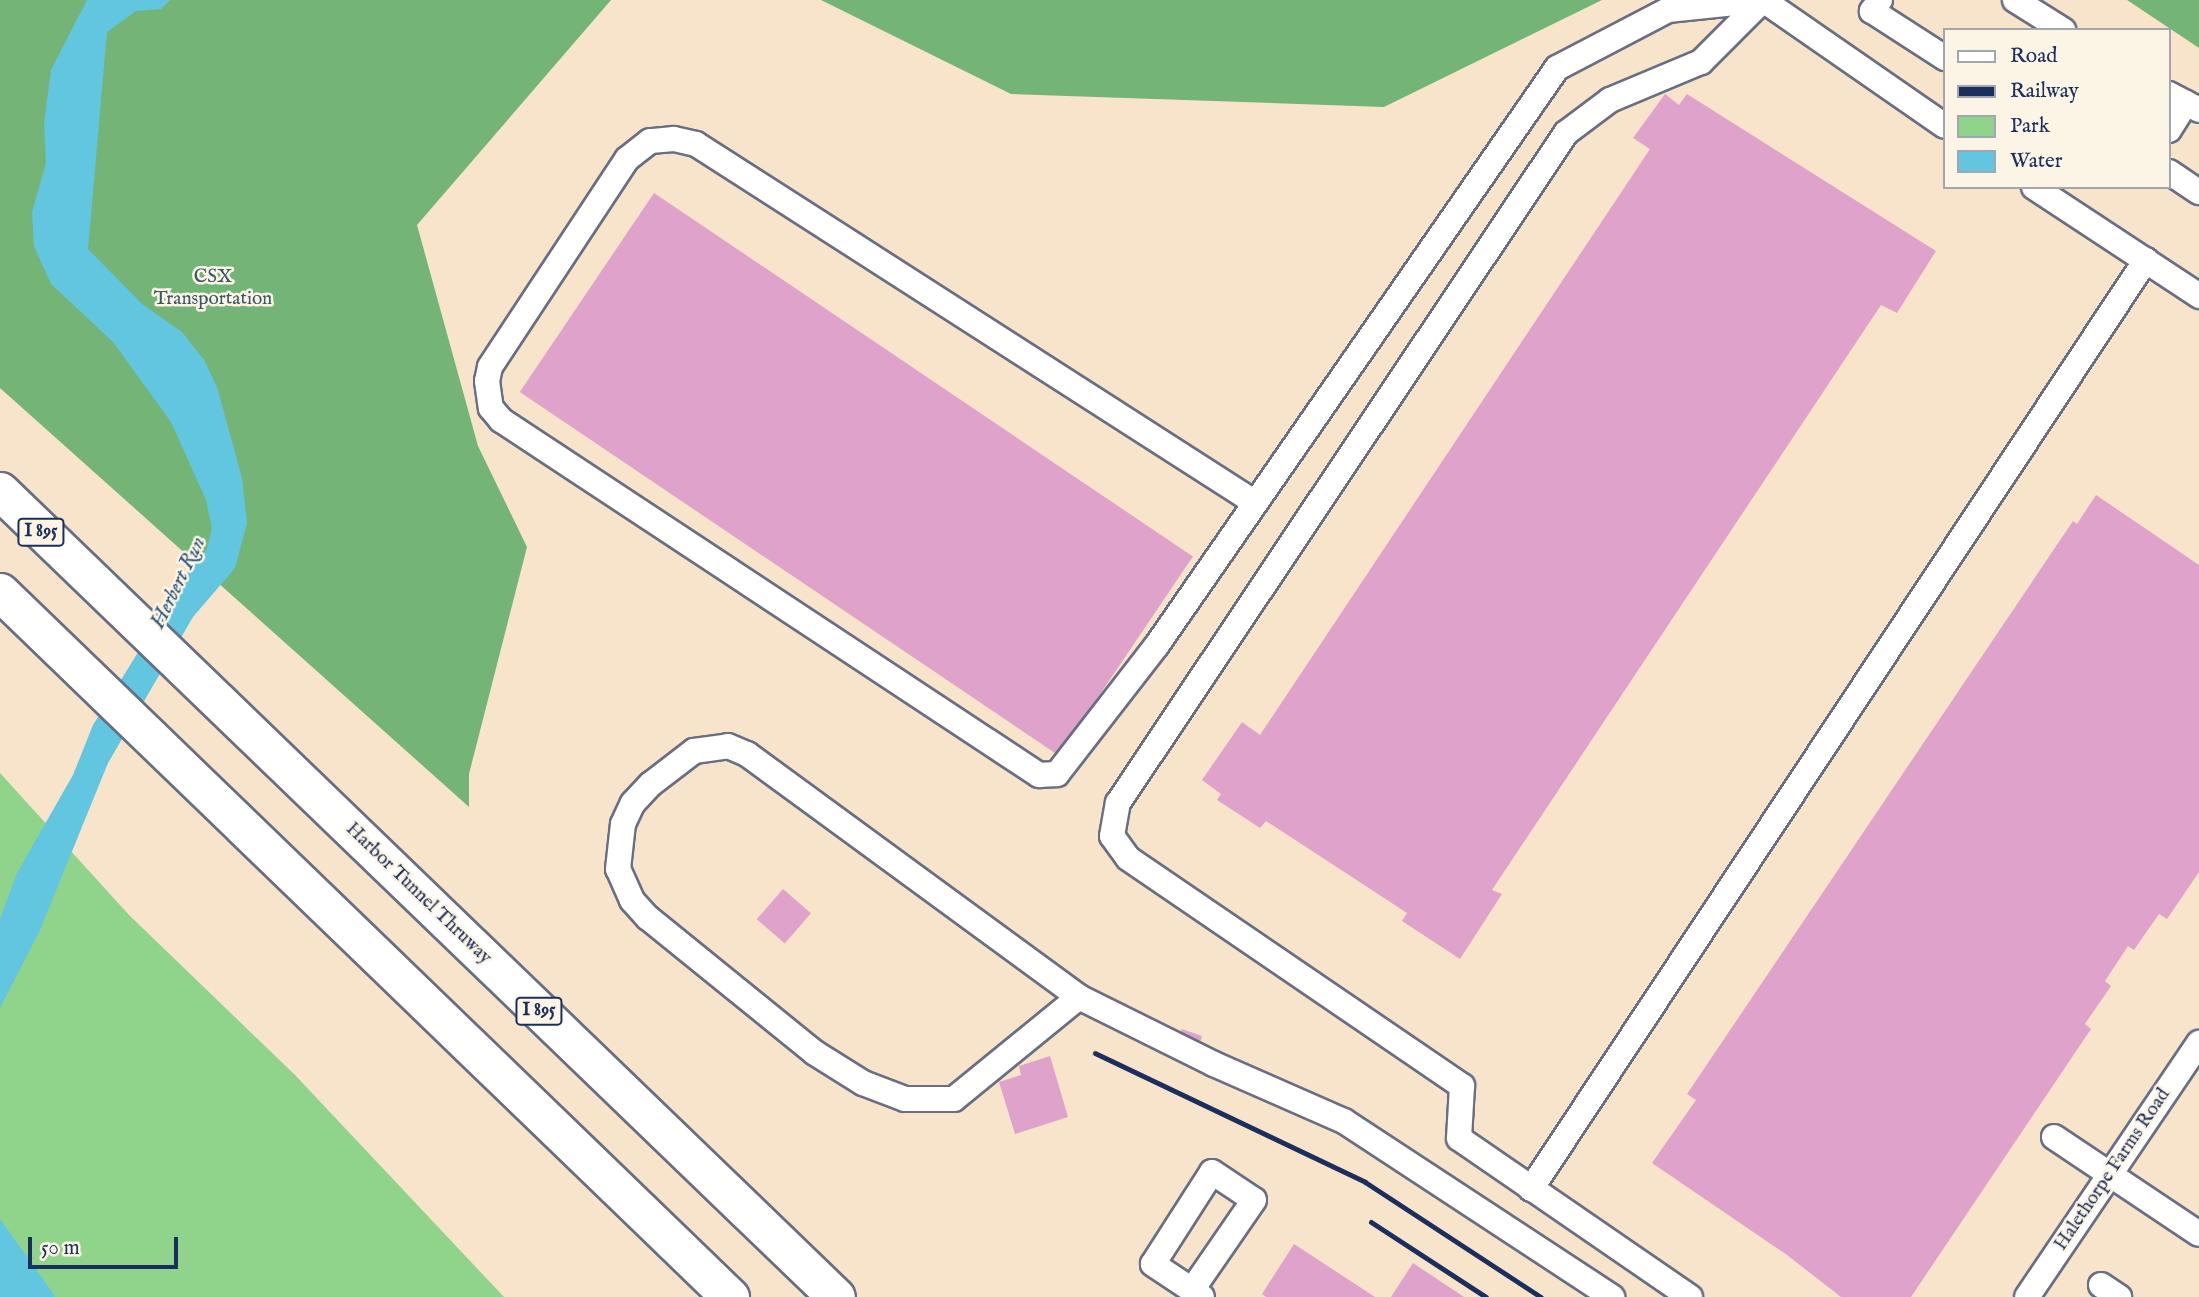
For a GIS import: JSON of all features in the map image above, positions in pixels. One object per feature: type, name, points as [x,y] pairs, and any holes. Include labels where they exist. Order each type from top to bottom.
[{"type":"highway","name":"Harbor Tunnel Thruway","points":[[0,491],[836,1297]]},
{"type":"highway","points":[[0,592],[197,786],[730,1297]]},
{"type":"street","points":[[1254,502],[696,145],[674,139],[650,141],[627,159],[490,367],[487,382],[491,408],[501,420],[1039,775],[1058,774],[1122,685],[1157,645],[1557,68],[1668,10],[1763,0],[1944,125]]},
{"type":"street","points":[[1690,1297],[1459,1138],[1462,1086],[1128,858],[1111,836],[1118,803],[1566,133],[1610,100],[1701,62],[1763,0]]},
{"type":"street","points":[[1880,0],[1872,11],[1944,57]]},
{"type":"street","points":[[2015,0],[2060,28]]},
{"type":"street","points":[[2171,126],[2185,102]]},
{"type":"street","points":[[2171,173],[2199,192]]},
{"type":"street","points":[[2037,189],[2199,296]]},
{"type":"street","points":[[1531,1189],[2146,260]]},
{"type":"street","points":[[1079,997],[954,1099],[905,1099],[863,1083],[815,1053],[648,918],[632,900],[618,869],[623,824],[633,803],[676,762],[694,751],[728,746],[747,754],[1079,997],[1214,1064],[1344,1121],[1612,1297]]},
{"type":"street","name":"Halethorpe Farms Road","points":[[2027,1297],[2199,1043]]},
{"type":"street","points":[[2054,1137],[2199,1234]]},
{"type":"street","points":[[1212,1172],[1254,1200],[1197,1294],[1153,1264],[1212,1172]]},
{"type":"green space","name":"CSX Transportation","points":[[0,0],[611,0],[417,225],[478,446],[527,547],[469,774],[469,807],[0,388]]},
{"type":"green space","points":[[821,0],[1602,0],[1384,107],[1011,94]]},
{"type":"green space","points":[[2127,0],[2199,0],[2199,48]]},
{"type":"green space","points":[[0,773],[129,915],[295,1075],[504,1297],[0,1297]]},
{"type":"water","points":[[87,0],[170,0],[161,9],[136,11],[107,32],[88,249],[142,304],[182,332],[204,360],[217,387],[242,478],[247,523],[235,568],[193,617],[108,763],[40,930],[0,1008],[0,919],[17,873],[73,775],[93,725],[189,570],[207,549],[212,528],[206,500],[171,422],[113,342],[51,284],[34,246],[32,212],[46,163],[44,123],[51,70]]},
{"type":"water","points":[[0,1219],[55,1296],[55,1297],[0,1297]]},
{"type":"building","points":[[1665,94],[1679,105],[1687,94],[1936,251],[1897,313],[1881,305],[1492,890],[1502,894],[1460,959],[1402,921],[1407,913],[1266,821],[1260,828],[1217,800],[1221,794],[1202,780],[1242,722],[1260,735],[1650,149],[1633,138]]},
{"type":"building","points":[[654,193],[1193,556],[1059,755],[520,392]]},
{"type":"building","points":[[2096,495],[2199,565],[2199,872],[2167,919],[2159,914],[2134,950],[2128,946],[2105,981],[2111,986],[2085,1024],[2091,1029],[1911,1297],[1841,1297],[1787,1255],[1652,1163],[1696,1100],[1687,1094],[2073,521],[2077,524]]},
{"type":"building","points":[[783,889],[811,913],[785,943],[757,919]]},
{"type":"building","points":[[1182,1029],[1202,1036],[1198,1049],[1177,1038]]},
{"type":"building","points":[[1050,1056],[1068,1117],[1015,1134],[999,1082],[1021,1075],[1019,1066]]},
{"type":"building","points":[[1294,1244],[1375,1297],[1266,1297],[1262,1294]]},
{"type":"building","points":[[1413,1263],[1464,1297],[1391,1297]]},
{"type":"railway","points":[[1095,1053],[1365,1182],[1541,1297]]},
{"type":"railway","points":[[1371,1222],[1486,1297]]},
{"type":"water label","name":"Herbert Run","points":[[179,583]]}]
